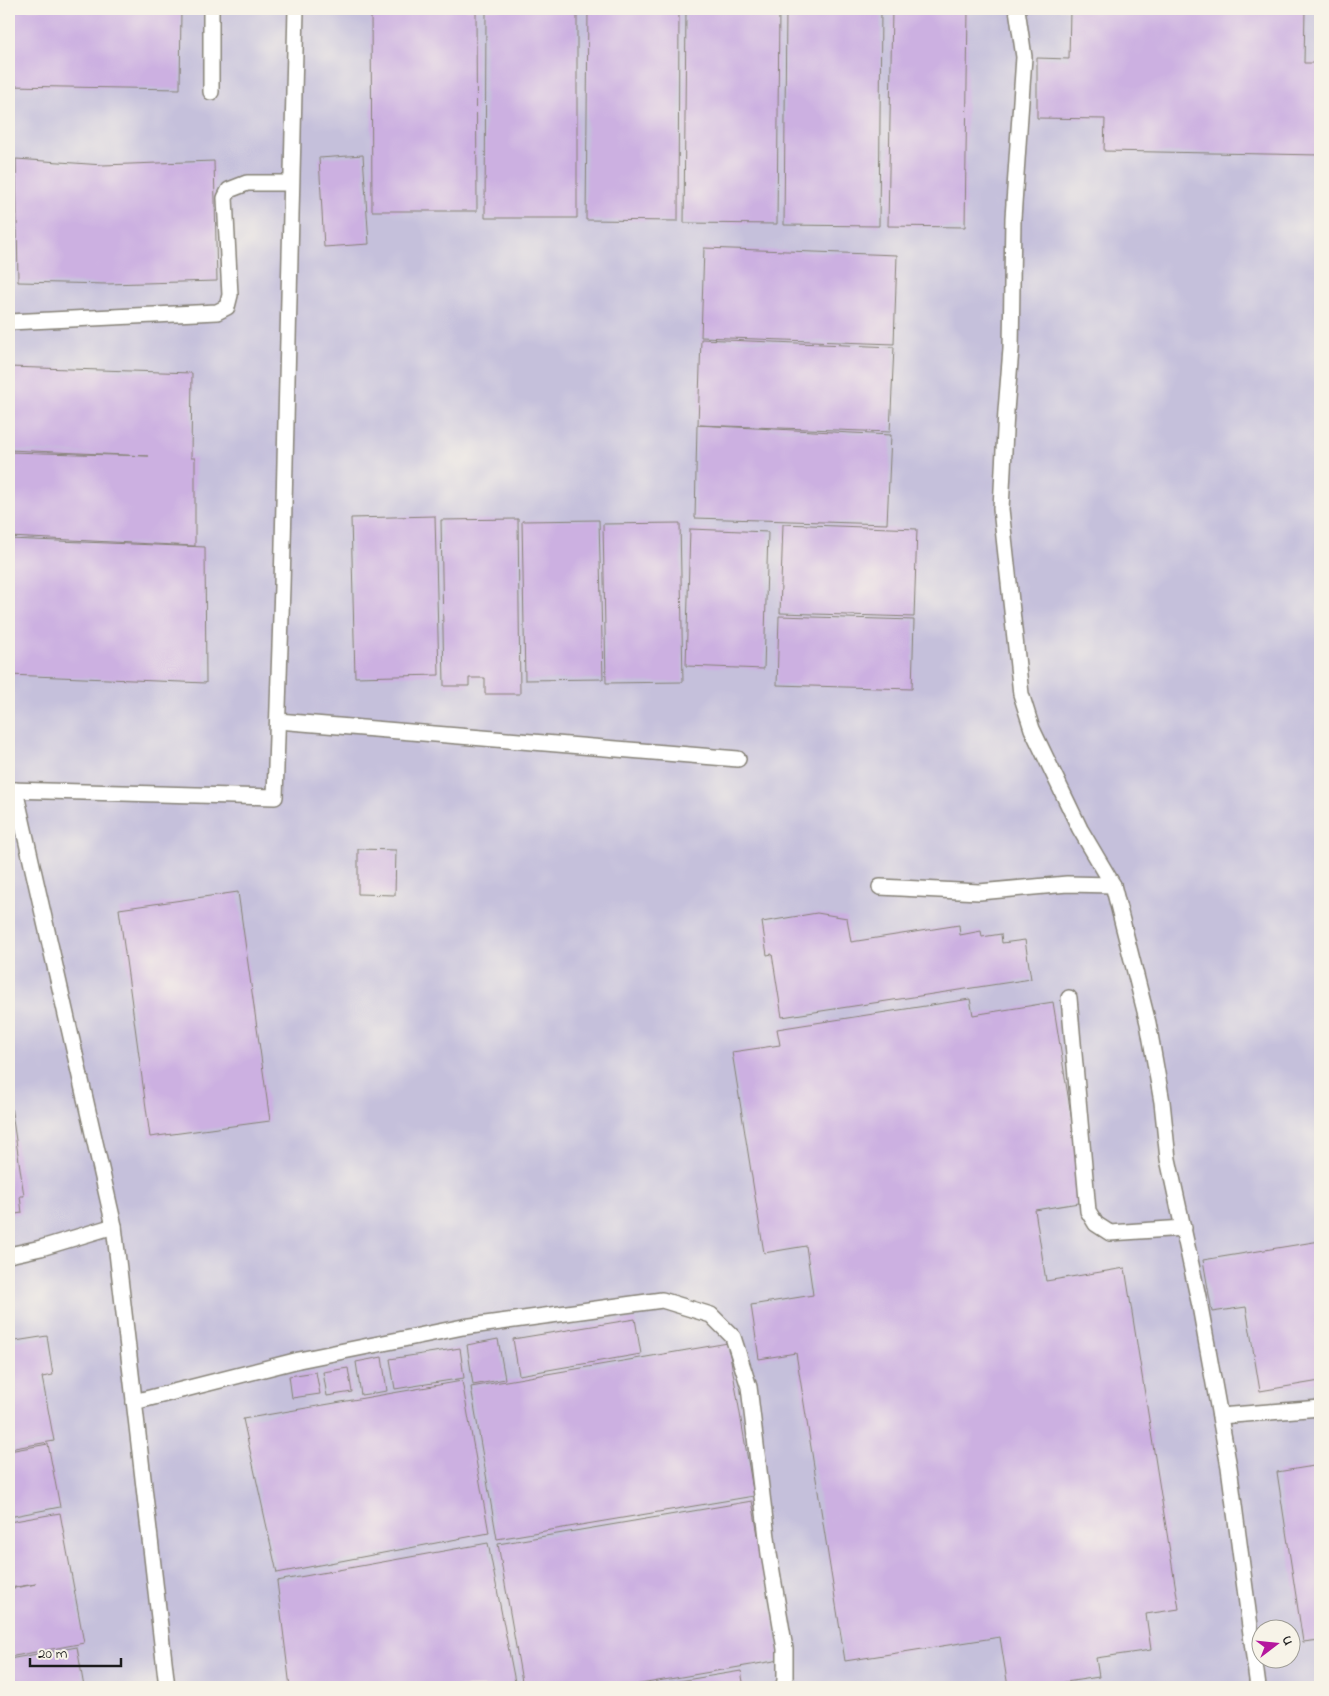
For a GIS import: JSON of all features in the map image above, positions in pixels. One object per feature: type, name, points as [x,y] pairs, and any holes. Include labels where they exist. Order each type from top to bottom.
[{"type":"lane","points":[[211,9],[211,92]]},
{"type":"lane","points":[[167,1687],[114,1226],[12,790],[275,797],[296,9]]},
{"type":"lane","points":[[1018,9],[1024,57],[1013,218],[1012,349],[1006,411],[1001,509],[1021,694],[1032,729],[1080,829],[1113,885],[1148,1024],[1162,1102],[1168,1159],[1184,1228],[1220,1416],[1258,1687]]},
{"type":"lane","points":[[9,322],[216,312],[222,310],[227,307],[230,295],[225,198],[229,190],[247,183],[291,183]]},
{"type":"lane","points":[[278,721],[738,759]]},
{"type":"lane","points":[[880,887],[978,892],[1067,884],[1113,885]]},
{"type":"lane","points":[[1069,998],[1088,1211],[1096,1224],[1110,1233],[1184,1228]]},
{"type":"lane","points":[[9,1254],[41,1248],[114,1226]]},
{"type":"lane","points":[[134,1402],[299,1360],[464,1327],[662,1300],[711,1315],[733,1336],[749,1387],[769,1554],[785,1650],[785,1681],[783,1687]]},
{"type":"lane","points":[[1220,1416],[1320,1408]]},
{"type":"shaded area","points":[[9,9],[1320,9],[1320,590],[1317,615],[1320,655],[1320,1687],[9,1687]]},
{"type":"building","points":[[9,9],[181,9],[180,89],[9,86]]},
{"type":"building","points":[[371,9],[476,9],[477,211],[372,211]]},
{"type":"building","points":[[486,9],[577,9],[577,218],[485,218]]},
{"type":"building","points":[[588,9],[679,9],[678,221],[586,220]]},
{"type":"building","points":[[686,9],[779,9],[777,224],[684,223]]},
{"type":"building","points":[[786,9],[881,9],[879,226],[784,225]]},
{"type":"building","points":[[892,9],[968,9],[965,227],[888,226]]},
{"type":"building","points":[[1070,9],[1305,9],[1304,63],[1320,63],[1320,155],[1104,151],[1105,119],[1037,118],[1037,58],[1069,59]]},
{"type":"building","points":[[363,155],[369,244],[324,247],[319,158]]},
{"type":"building","points":[[16,159],[103,165],[214,161],[217,281],[107,284],[18,282]]},
{"type":"building","points":[[704,248],[897,255],[894,344],[701,337]]},
{"type":"building","points":[[701,339],[894,347],[890,432],[698,425]]},
{"type":"building","points":[[9,367],[192,373],[191,458],[195,458],[195,546],[9,537],[9,452],[149,456],[9,450]]},
{"type":"building","points":[[697,425],[891,435],[887,524],[695,518]]},
{"type":"building","points":[[435,516],[439,675],[355,677],[351,518]]},
{"type":"building","points":[[518,519],[520,694],[485,694],[485,678],[469,678],[469,686],[444,686],[441,520]]},
{"type":"building","points":[[599,520],[603,679],[525,680],[522,521]]},
{"type":"building","points":[[680,523],[683,682],[606,683],[603,524]]},
{"type":"building","points":[[783,524],[917,529],[914,617],[780,613]]},
{"type":"building","points":[[690,529],[768,532],[764,669],[686,666]]},
{"type":"building","points":[[9,539],[205,547],[206,683],[9,675]]},
{"type":"building","points":[[779,616],[914,620],[912,689],[777,685]]},
{"type":"building","points":[[358,849],[396,850],[395,895],[358,894]]},
{"type":"building","points":[[238,892],[270,1121],[150,1137],[119,909]]},
{"type":"building","points":[[817,913],[847,918],[851,942],[959,925],[960,935],[981,931],[982,937],[1001,934],[1002,943],[1025,940],[1031,979],[782,1017],[772,954],[767,955],[762,922]]},
{"type":"building","points":[[970,999],[973,1015],[1053,1002],[1085,1202],[1035,1210],[1046,1281],[1125,1268],[1179,1609],[1146,1614],[1151,1650],[1096,1658],[1099,1677],[1033,1687],[1008,1687],[1000,1637],[845,1661],[796,1353],[759,1359],[751,1305],[813,1295],[806,1246],[764,1253],[732,1052],[780,1045],[777,1029]]},
{"type":"building","points":[[9,1092],[24,1196],[20,1196],[22,1213],[9,1215]]},
{"type":"building","points":[[1320,1241],[1320,1381],[1260,1391],[1246,1307],[1212,1312],[1203,1260]]},
{"type":"building","points":[[635,1319],[641,1354],[519,1375],[513,1339]]},
{"type":"building","points":[[47,1336],[53,1375],[42,1377],[54,1441],[9,1449],[9,1342]]},
{"type":"building","points":[[498,1339],[505,1379],[473,1385],[467,1345]]},
{"type":"building","points":[[728,1343],[754,1496],[497,1539],[471,1387]]},
{"type":"building","points":[[460,1348],[464,1378],[395,1389],[390,1359]]},
{"type":"building","points":[[382,1357],[387,1391],[361,1395],[356,1362]]},
{"type":"building","points":[[348,1368],[352,1392],[327,1396],[323,1372]]},
{"type":"building","points":[[316,1372],[320,1394],[292,1398],[289,1376]]},
{"type":"building","points":[[462,1381],[489,1533],[277,1573],[243,1419]]},
{"type":"building","points":[[48,1444],[60,1507],[9,1517],[9,1451]]},
{"type":"building","points":[[1320,1465],[1320,1640],[1303,1642],[1302,1618],[1299,1618],[1277,1472]]},
{"type":"building","points":[[752,1501],[780,1660],[623,1687],[523,1687],[498,1544]]},
{"type":"building","points":[[60,1513],[84,1643],[9,1657],[9,1589],[36,1584],[9,1588],[9,1522]]},
{"type":"building","points":[[488,1543],[516,1687],[290,1687],[277,1581]]},
{"type":"building","points":[[77,1647],[84,1687],[9,1687],[9,1659]]},
{"type":"building","points":[[741,1671],[744,1687],[656,1687],[655,1685]]}]
